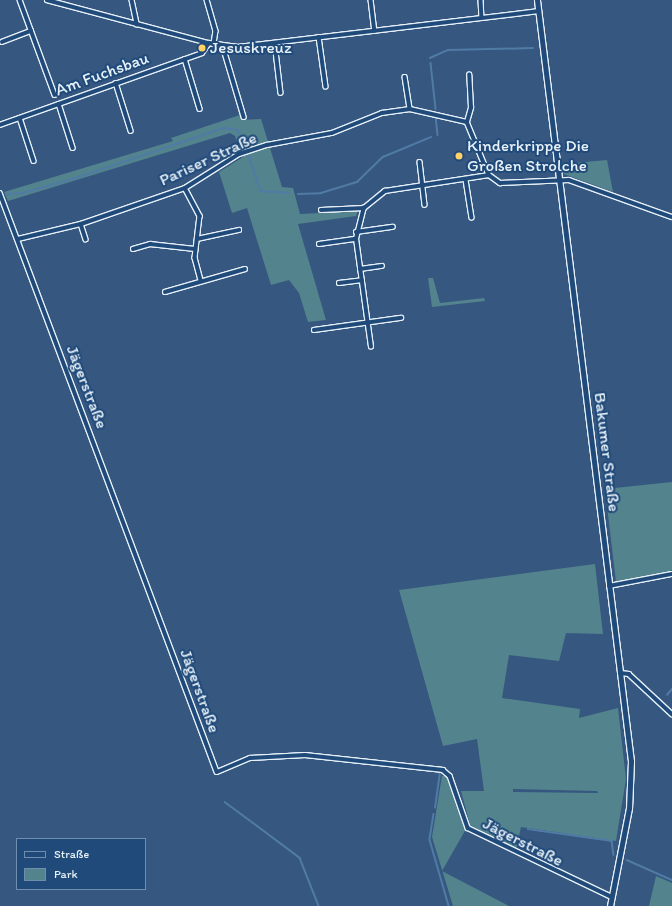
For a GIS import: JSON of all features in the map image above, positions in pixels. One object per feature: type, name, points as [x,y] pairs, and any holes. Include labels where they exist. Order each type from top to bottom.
[{"type":"main road","name":"Bakumer Straße","points":[[537,0],[558,181],[620,673],[632,785],[610,906]]},
{"type":"street","points":[[20,0],[55,94]]},
{"type":"street","points":[[47,0],[58,1],[137,24],[223,46],[274,43],[539,11]]},
{"type":"street","points":[[132,0],[137,24]]},
{"type":"street","points":[[207,0],[216,31],[214,44]]},
{"type":"street","points":[[371,0],[375,31]]},
{"type":"street","points":[[481,0],[482,17]]},
{"type":"street","points":[[2,42],[31,31]]},
{"type":"street","points":[[319,37],[326,87]]},
{"type":"street","name":"Am Fuchsbau","points":[[0,125],[202,53],[209,43]]},
{"type":"street","points":[[274,43],[281,93]]},
{"type":"street","points":[[223,46],[244,117]]},
{"type":"street","points":[[185,59],[200,109]]},
{"type":"street","points":[[469,75],[471,108],[467,122],[489,176]]},
{"type":"street","points":[[405,77],[410,109]]},
{"type":"street","points":[[116,83],[131,131]]},
{"type":"street","points":[[59,104],[72,148]]},
{"type":"street","name":"Pariser Straße","points":[[18,239],[81,224],[185,188],[228,160],[267,145],[332,133],[382,113],[410,109],[467,122]]},
{"type":"street","points":[[20,118],[34,161]]},
{"type":"street","points":[[420,162],[425,205]]},
{"type":"street","points":[[371,347],[356,232],[364,208],[385,191],[489,176],[507,185],[558,181],[576,182],[672,217]]},
{"type":"street","points":[[466,180],[472,218]]},
{"type":"street","points":[[185,188],[200,216],[196,249],[201,280]]},
{"type":"street","name":"Jägerstraße","points":[[0,193],[217,772],[250,758],[305,755],[443,770],[450,776],[468,828],[612,898]]},
{"type":"street","points":[[321,210],[364,208]]},
{"type":"street","points":[[81,224],[86,239]]},
{"type":"street","points":[[356,232],[393,227]]},
{"type":"street","points":[[198,239],[239,230]]},
{"type":"street","points":[[319,244],[356,239]]},
{"type":"street","points":[[133,249],[150,244],[196,249]]},
{"type":"street","points":[[360,269],[382,266]]},
{"type":"street","points":[[166,292],[201,280],[245,269]]},
{"type":"street","points":[[339,283],[362,280]]},
{"type":"street","points":[[314,330],[401,318]]},
{"type":"street","points":[[609,586],[672,574]]},
{"type":"street","points":[[620,673],[629,674],[672,714]]},
{"type":"green space","points":[[240,115],[242,120],[261,119],[282,187],[293,188],[300,214],[358,211],[356,216],[298,224],[326,320],[308,322],[299,293],[289,280],[271,285],[247,208],[232,213],[219,172],[243,157],[235,136],[230,133],[8,201],[4,192],[173,141],[171,138]]},
{"type":"green space","points":[[607,160],[613,192],[564,174],[563,164]]},
{"type":"green space","points":[[428,278],[433,278],[440,303],[484,298],[485,301],[432,307]]},
{"type":"green space","points":[[672,482],[672,570],[662,576],[616,582],[605,489]]},
{"type":"green space","points":[[595,564],[603,634],[566,633],[559,661],[509,655],[502,698],[580,709],[579,718],[618,708],[626,779],[616,841],[521,827],[516,850],[470,825],[461,791],[484,791],[477,739],[443,746],[399,590]],"holes":[[[513,789],[597,791],[598,793],[513,792]]]},
{"type":"green space","points":[[442,776],[446,776],[466,829],[442,871],[432,837]]},
{"type":"green space","points":[[442,871],[509,906],[453,906]]},
{"type":"green space","points":[[656,876],[672,883],[672,906],[649,906]]},
{"type":"waterway","points":[[430,58],[448,50],[533,48]]},
{"type":"waterway","points":[[431,63],[436,109]]},
{"type":"waterway","points":[[436,116],[438,135]]},
{"type":"waterway","points":[[6,194],[23,193],[79,177],[224,128],[238,130],[247,148]]},
{"type":"waterway","points":[[298,194],[321,193],[357,182],[383,157],[431,137]]},
{"type":"waterway","points":[[249,156],[261,191],[289,193]]},
{"type":"waterway","points":[[667,695],[672,689]]},
{"type":"waterway","points":[[435,808],[440,774]]},
{"type":"waterway","points":[[225,802],[300,858],[319,906]]},
{"type":"waterway","points":[[434,814],[430,840],[449,906]]},
{"type":"waterway","points":[[528,829],[612,841],[614,855]]},
{"type":"waterway","points":[[627,860],[672,880]]},
{"type":"place","name":"Jesuskreuz","points":[[202,48]]},
{"type":"place","name":"Kinderkrippe Die Großen Strolche","points":[[459,156]]}]
